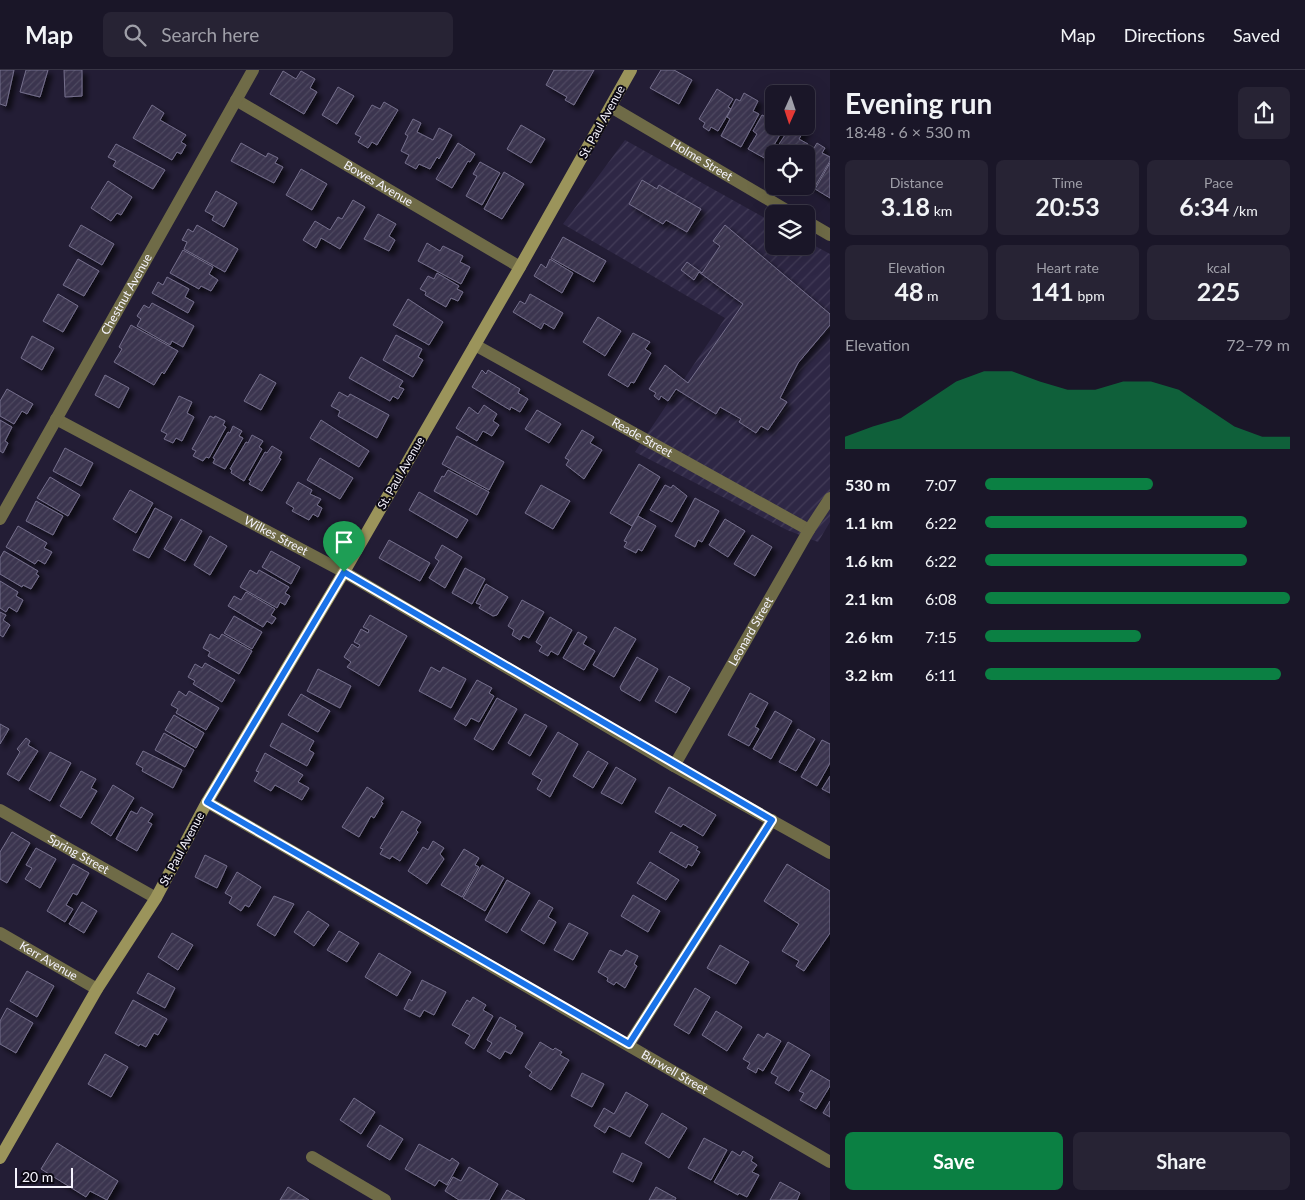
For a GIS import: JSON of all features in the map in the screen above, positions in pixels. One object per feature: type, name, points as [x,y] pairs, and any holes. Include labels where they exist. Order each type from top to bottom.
[{"type":"street","name":"Chestnut Avenue","points":[[0,518],[253,70]]},
{"type":"street","name":"St. Paul Avenue","points":[[0,1158],[97,989],[156,898],[207,802],[476,345],[611,107],[630,70]]},
{"type":"street","name":"Bowes Avenue","points":[[236,100],[520,268]]},
{"type":"street","name":"Holme Street","points":[[611,107],[778,205]]},
{"type":"street","points":[[815,226],[830,235]]},
{"type":"street","name":"Reade Street","points":[[476,345],[809,530]]},
{"type":"street","name":"Wilkes Street","points":[[56,418],[344,572],[674,766],[830,853]]},
{"type":"street","name":"Leonard Street","points":[[674,766],[809,530],[830,498]]},
{"type":"street","name":"Burwell Street","points":[[207,802],[629,1044],[830,1162]]},
{"type":"street","name":"Spring Street","points":[[0,810],[156,898]]},
{"type":"street","points":[[629,1044],[772,820]]},
{"type":"street","name":"Kerr Avenue","points":[[0,933],[97,989]]},
{"type":"street","points":[[312,1157],[385,1200]]},
{"type":"shaded area","points":[[625,140],[765,218],[765,255],[815,255],[815,246],[830,254],[830,522],[818,542],[787,530],[635,452],[725,318],[563,224]]},
{"type":"building","points":[[0,70],[14,70],[6,106],[0,104]]},
{"type":"building","points":[[26,70],[48,70],[40,97],[20,92]]},
{"type":"building","points":[[64,70],[82,70],[82,96],[65,97]]},
{"type":"building","points":[[554,70],[594,70],[574,105],[565,100],[567,97],[546,85]]},
{"type":"building","points":[[661,70],[674,70],[692,80],[679,104],[650,88]]},
{"type":"building","points":[[283,71],[296,79],[301,71],[315,79],[310,88],[317,92],[304,114],[270,94]]},
{"type":"building","points":[[338,87],[354,96],[337,124],[322,115]]},
{"type":"building","points":[[717,89],[733,99],[728,107],[731,109],[718,131],[711,127],[709,131],[703,127],[705,123],[699,119]]},
{"type":"building","points":[[744,93],[758,101],[753,111],[759,114],[741,147],[721,136],[730,119],[727,117],[736,99],[740,101]]},
{"type":"building","points":[[384,102],[398,110],[377,145],[372,142],[368,148],[358,142],[361,137],[355,134],[372,105],[380,109]]},
{"type":"building","points":[[152,105],[164,113],[160,120],[186,135],[181,142],[186,145],[181,154],[177,152],[172,160],[133,138]]},
{"type":"building","points":[[762,115],[765,116],[765,135],[780,135],[774,145],[765,145],[765,158],[748,149],[757,134],[753,131]]},
{"type":"building","points":[[413,119],[421,123],[417,132],[433,140],[439,128],[452,135],[439,159],[437,157],[430,169],[419,164],[416,169],[405,163],[409,155],[401,151],[408,136],[405,134]]},
{"type":"building","points":[[521,125],[545,139],[531,163],[507,149]]},
{"type":"building","points":[[785,135],[801,135],[799,139],[808,144],[807,145],[779,145]]},
{"type":"building","points":[[241,143],[266,157],[268,153],[278,158],[275,163],[283,167],[274,183],[231,161]]},
{"type":"building","points":[[458,143],[475,154],[470,162],[468,161],[452,188],[436,179]]},
{"type":"building","points":[[817,143],[825,148],[822,153],[830,157],[830,161],[815,186],[815,146]]},
{"type":"building","points":[[116,144],[165,170],[153,189],[113,166],[116,161],[108,157]]},
{"type":"building","points":[[480,162],[500,173],[482,205],[466,196],[477,176],[473,174]]},
{"type":"building","points":[[830,163],[830,198],[815,189]]},
{"type":"building","points":[[301,169],[327,184],[312,210],[286,195]]},
{"type":"building","points":[[504,172],[524,184],[502,219],[484,209]]},
{"type":"building","points":[[642,180],[657,189],[659,185],[701,209],[687,232],[666,220],[663,224],[629,204]]},
{"type":"building","points":[[108,181],[132,197],[121,215],[117,213],[111,221],[91,208]]},
{"type":"building","points":[[216,191],[237,203],[224,227],[212,220],[214,216],[205,211]]},
{"type":"building","points":[[353,200],[365,207],[340,249],[321,238],[316,248],[303,240],[315,221],[330,230],[338,217],[342,219]]},
{"type":"building","points":[[378,214],[396,224],[389,236],[395,240],[389,251],[364,239]]},
{"type":"building","points":[[81,225],[114,244],[102,265],[69,246]]},
{"type":"building","points":[[197,225],[238,249],[225,272],[184,249],[187,242],[182,240],[188,229],[193,232]]},
{"type":"building","points":[[725,225],[830,314],[830,325],[798,363],[780,398],[787,402],[768,430],[761,426],[756,433],[739,422],[741,419],[720,407],[716,414],[676,389],[668,401],[661,396],[659,400],[654,396],[656,393],[649,389],[665,365],[688,383],[743,304],[699,272],[694,280],[681,270],[687,262],[702,273],[720,246],[713,241]]},
{"type":"building","points":[[563,237],[606,261],[594,282],[551,258]]},
{"type":"building","points":[[427,243],[440,251],[443,246],[463,256],[460,262],[470,267],[461,284],[418,261]]},
{"type":"building","points":[[183,250],[213,267],[209,274],[218,280],[211,291],[201,286],[199,289],[170,273]]},
{"type":"building","points":[[78,259],[99,271],[84,296],[63,285]]},
{"type":"building","points":[[550,259],[573,273],[562,293],[534,276],[541,264],[546,268]]},
{"type":"building","points":[[437,273],[459,286],[457,289],[463,292],[458,301],[451,298],[446,307],[425,295],[426,292],[420,289],[428,276],[434,279]]},
{"type":"building","points":[[167,277],[189,289],[185,297],[194,302],[188,313],[152,293],[158,282],[163,285]]},
{"type":"building","points":[[58,294],[78,306],[63,332],[43,321]]},
{"type":"building","points":[[530,294],[563,313],[554,329],[544,323],[541,329],[513,312],[520,301],[525,304]]},
{"type":"building","points":[[408,299],[443,322],[429,345],[393,325]]},
{"type":"building","points":[[152,303],[194,326],[183,347],[172,341],[170,345],[137,326],[141,319],[137,316],[144,305],[149,308]]},
{"type":"building","points":[[598,317],[621,331],[605,356],[583,342]]},
{"type":"building","points":[[131,325],[178,351],[164,374],[162,372],[154,385],[114,362],[122,349],[119,347]]},
{"type":"building","points":[[633,333],[650,342],[645,349],[651,353],[634,383],[631,382],[628,387],[608,375]]},
{"type":"building","points":[[396,335],[422,349],[418,357],[423,360],[413,377],[383,360]]},
{"type":"building","points":[[32,336],[54,348],[42,370],[21,358]]},
{"type":"building","points":[[361,357],[403,381],[399,387],[404,389],[398,399],[393,396],[390,401],[349,378]]},
{"type":"building","points":[[482,370],[486,374],[488,370],[520,389],[518,393],[528,399],[520,412],[511,407],[510,410],[472,387]]},
{"type":"building","points":[[260,374],[276,383],[261,410],[244,401]]},
{"type":"building","points":[[105,375],[129,388],[119,408],[95,395]]},
{"type":"building","points":[[7,389],[33,404],[27,414],[22,411],[14,424],[0,416],[0,401]]},
{"type":"building","points":[[339,392],[348,397],[350,394],[389,415],[377,438],[338,416],[340,411],[331,406]]},
{"type":"building","points":[[179,396],[192,402],[187,413],[194,417],[182,441],[176,438],[173,443],[164,439],[167,434],[161,431]]},
{"type":"building","points":[[484,405],[497,414],[493,421],[499,425],[492,436],[483,431],[477,441],[456,428],[469,407],[478,414]]},
{"type":"building","points":[[537,410],[561,424],[549,443],[525,429]]},
{"type":"building","points":[[210,416],[214,418],[215,416],[225,421],[223,425],[226,427],[209,458],[206,457],[203,461],[193,456],[196,451],[192,449]]},
{"type":"building","points":[[0,420],[12,427],[5,441],[8,443],[3,453],[0,451]]},
{"type":"building","points":[[321,420],[369,451],[359,467],[310,438]]},
{"type":"building","points":[[233,426],[242,431],[239,436],[243,438],[225,469],[213,463],[215,459],[213,458]]},
{"type":"building","points":[[582,430],[594,437],[590,443],[602,450],[584,479],[566,465],[569,460],[565,458]]},
{"type":"building","points":[[252,435],[263,441],[259,447],[262,449],[244,481],[231,473],[232,470],[230,469]]},
{"type":"building","points":[[457,436],[504,462],[489,490],[442,464]]},
{"type":"building","points":[[272,446],[282,452],[279,458],[281,459],[262,491],[249,484],[251,481],[249,480],[265,452],[267,453]]},
{"type":"building","points":[[65,448],[93,463],[81,486],[53,471]]},
{"type":"building","points":[[320,458],[353,478],[340,499],[307,480]]},
{"type":"building","points":[[639,464],[660,477],[632,526],[610,513]]},
{"type":"building","points":[[448,470],[489,492],[477,515],[434,491],[442,476],[444,477]]},
{"type":"building","points":[[50,477],[80,495],[68,516],[37,498]]},
{"type":"building","points":[[298,482],[312,490],[310,494],[321,499],[317,505],[322,508],[318,517],[313,514],[309,520],[292,511],[294,508],[286,503]]},
{"type":"building","points":[[541,485],[570,501],[553,529],[525,513]]},
{"type":"building","points":[[665,485],[671,488],[673,485],[687,496],[672,522],[650,510]]},
{"type":"building","points":[[130,490],[153,503],[136,533],[113,519]]},
{"type":"building","points":[[419,492],[468,520],[457,538],[409,510]]},
{"type":"building","points":[[695,498],[719,511],[702,542],[698,540],[695,547],[675,536]]},
{"type":"building","points":[[36,501],[63,516],[53,535],[26,521]]},
{"type":"building","points":[[155,508],[172,517],[149,558],[133,550]]},
{"type":"building","points":[[638,516],[656,526],[642,551],[638,549],[636,553],[624,547],[627,542],[624,541]]},
{"type":"building","points":[[181,519],[202,531],[185,561],[164,549]]},
{"type":"building","points":[[725,519],[745,531],[728,557],[709,545]]},
{"type":"building","points":[[18,526],[47,543],[44,548],[52,552],[45,564],[38,560],[35,564],[6,547]]},
{"type":"building","points":[[752,535],[772,547],[755,576],[734,564]]},
{"type":"building","points":[[210,536],[227,546],[210,575],[194,565]]},
{"type":"building","points":[[389,540],[430,563],[420,581],[379,558]]},
{"type":"building","points":[[442,545],[462,557],[445,588],[429,578],[439,561],[435,558]]},
{"type":"building","points":[[4,551],[38,571],[36,574],[39,576],[31,589],[23,585],[22,587],[0,574],[0,558]]},
{"type":"building","points":[[271,551],[300,567],[291,584],[262,567]]},
{"type":"building","points":[[465,568],[485,579],[472,604],[452,593]]},
{"type":"building","points":[[250,570],[257,574],[259,570],[289,587],[285,593],[290,596],[285,605],[280,602],[277,608],[240,587]]},
{"type":"building","points":[[0,581],[18,592],[16,596],[23,600],[17,612],[9,607],[6,612],[0,608]]},
{"type":"building","points":[[486,584],[508,597],[497,615],[493,616],[479,608],[481,605],[476,603]]},
{"type":"building","points":[[246,592],[275,609],[271,615],[276,618],[272,624],[267,621],[263,627],[228,606],[234,596],[241,600]]},
{"type":"building","points":[[522,600],[544,612],[529,638],[523,635],[520,640],[512,635],[514,630],[508,626]]},
{"type":"building","points":[[0,612],[6,615],[3,620],[10,625],[3,637],[0,635]]},
{"type":"building","points":[[370,615],[407,636],[379,686],[347,667],[351,662],[344,657],[352,644],[358,648],[360,645],[354,642],[361,629],[368,633],[369,630],[363,627]]},
{"type":"building","points":[[234,616],[262,632],[252,649],[224,633]]},
{"type":"building","points":[[550,617],[572,630],[558,655],[551,651],[548,656],[539,651],[542,646],[536,642]]},
{"type":"building","points":[[615,627],[636,639],[614,677],[593,665]]},
{"type":"building","points":[[578,632],[587,637],[583,644],[595,651],[584,670],[563,658]]},
{"type":"building","points":[[210,634],[219,639],[222,634],[252,651],[239,674],[208,656],[210,652],[203,648]]},
{"type":"building","points":[[637,657],[658,669],[640,701],[621,690],[620,687]]},
{"type":"building","points":[[205,663],[235,680],[222,702],[193,684],[195,681],[188,677],[195,664],[202,668]]},
{"type":"building","points":[[431,667],[440,672],[443,667],[466,679],[451,708],[419,691]]},
{"type":"building","points":[[318,669],[351,686],[340,708],[307,691]]},
{"type":"building","points":[[669,676],[690,688],[676,713],[655,701]]},
{"type":"building","points":[[477,680],[492,688],[489,693],[494,696],[479,722],[471,718],[466,726],[454,719]]},
{"type":"building","points":[[179,691],[186,696],[189,691],[219,708],[206,730],[176,713],[178,709],[171,705]]},
{"type":"building","points":[[750,693],[768,703],[755,727],[759,729],[749,746],[728,735]]},
{"type":"building","points":[[301,694],[330,711],[318,732],[288,715]]},
{"type":"building","points":[[497,698],[517,709],[493,750],[474,739]]},
{"type":"building","points":[[775,711],[792,721],[771,759],[753,749]]},
{"type":"building","points":[[525,714],[547,726],[530,756],[508,743]]},
{"type":"building","points":[[174,715],[204,733],[196,748],[165,730]]},
{"type":"building","points":[[282,723],[314,741],[309,750],[314,753],[307,766],[270,746]]},
{"type":"building","points":[[0,724],[9,729],[0,744]]},
{"type":"building","points":[[798,729],[815,739],[796,771],[779,762]]},
{"type":"building","points":[[558,732],[578,744],[550,797],[537,789],[542,780],[532,774]]},
{"type":"building","points":[[164,733],[194,750],[185,767],[155,750]]},
{"type":"building","points":[[26,738],[30,741],[28,745],[38,751],[19,781],[7,774],[20,752],[17,749]]},
{"type":"building","points":[[822,740],[830,744],[830,763],[817,786],[801,777]]},
{"type":"building","points":[[143,751],[182,770],[173,788],[142,771],[143,768],[136,764]]},
{"type":"building","points":[[588,751],[608,763],[593,788],[573,776]]},
{"type":"building","points":[[50,752],[71,763],[50,801],[29,789]]},
{"type":"building","points":[[265,753],[303,775],[298,782],[309,788],[302,800],[275,785],[271,791],[254,781],[259,772],[256,771]]},
{"type":"building","points":[[616,767],[636,779],[622,804],[601,793]]},
{"type":"building","points":[[81,771],[96,779],[91,788],[97,791],[81,818],[60,806]]},
{"type":"building","points":[[830,776],[830,793],[822,789]]},
{"type":"building","points":[[113,785],[134,798],[111,836],[91,823]]},
{"type":"building","points":[[367,787],[384,798],[374,818],[371,816],[359,837],[342,827]]},
{"type":"building","points":[[669,787],[716,815],[703,836],[683,824],[681,827],[655,812]]},
{"type":"building","points":[[141,807],[153,814],[148,822],[152,824],[137,851],[116,839],[131,811],[137,814]]},
{"type":"building","points":[[402,811],[421,822],[416,830],[418,832],[400,861],[392,856],[390,859],[380,854],[383,849],[380,848]]},
{"type":"building","points":[[12,832],[30,843],[7,883],[0,879],[0,852]]},
{"type":"building","points":[[671,832],[698,847],[696,850],[700,852],[692,866],[688,864],[686,868],[659,852]]},
{"type":"building","points":[[433,841],[444,848],[440,854],[444,859],[427,884],[408,871],[423,847],[428,850]]},
{"type":"building","points":[[36,848],[56,859],[40,888],[25,879],[32,868],[26,865]]},
{"type":"building","points":[[464,849],[479,858],[475,865],[479,867],[462,897],[441,885]]},
{"type":"building","points":[[205,855],[227,866],[217,888],[195,877]]},
{"type":"building","points":[[650,862],[679,880],[666,900],[637,883]]},
{"type":"building","points":[[73,864],[89,873],[77,895],[73,893],[66,905],[73,909],[65,922],[47,911]]},
{"type":"building","points":[[787,864],[830,891],[830,933],[804,971],[796,966],[799,961],[782,951],[799,924],[764,901]]},
{"type":"building","points":[[482,865],[504,878],[485,911],[463,898]]},
{"type":"building","points":[[237,872],[261,887],[249,907],[245,905],[241,911],[229,903],[232,897],[225,893]]},
{"type":"building","points":[[507,880],[530,893],[507,933],[485,920]]},
{"type":"building","points":[[633,895],[660,911],[648,932],[621,916]]},
{"type":"building","points":[[274,896],[294,904],[275,936],[257,925]]},
{"type":"building","points":[[539,900],[553,908],[548,917],[556,922],[544,944],[521,930]]},
{"type":"building","points":[[82,902],[97,911],[84,933],[69,924]]},
{"type":"building","points":[[308,911],[329,925],[314,946],[294,932]]},
{"type":"building","points":[[569,923],[588,933],[573,960],[554,950]]},
{"type":"building","points":[[339,931],[359,943],[347,962],[327,950]]},
{"type":"building","points":[[172,933],[193,945],[178,970],[158,957]]},
{"type":"building","points":[[720,945],[749,962],[736,984],[707,968]]},
{"type":"building","points":[[610,950],[622,956],[626,950],[638,956],[634,964],[637,966],[625,988],[616,982],[614,985],[607,981],[608,978],[598,972]]},
{"type":"building","points":[[379,953],[411,972],[397,996],[365,977]]},
{"type":"building","points":[[27,971],[54,986],[37,1017],[10,1001]]},
{"type":"building","points":[[148,973],[175,988],[165,1008],[137,993]]},
{"type":"building","points":[[422,980],[446,992],[434,1015],[424,1010],[420,1017],[404,1009],[409,999],[412,1001]]},
{"type":"building","points":[[695,988],[710,997],[689,1034],[674,1025]]},
{"type":"building","points":[[473,997],[486,1005],[483,1010],[493,1016],[474,1049],[465,1043],[470,1035],[452,1025],[467,1000],[470,1002]]},
{"type":"building","points":[[133,1000],[167,1019],[158,1035],[154,1033],[146,1047],[140,1044],[139,1046],[115,1033]]},
{"type":"building","points":[[7,1008],[33,1023],[16,1053],[0,1044],[0,1021]]},
{"type":"building","points":[[716,1011],[742,1027],[727,1051],[702,1035]]},
{"type":"building","points":[[500,1017],[516,1026],[515,1029],[523,1033],[511,1054],[505,1051],[500,1059],[487,1051],[492,1043],[487,1040]]},
{"type":"building","points":[[767,1033],[781,1041],[763,1071],[758,1068],[756,1073],[747,1068],[750,1063],[743,1059],[758,1034],[764,1038]]},
{"type":"building","points":[[540,1042],[553,1050],[555,1048],[562,1052],[560,1055],[569,1060],[551,1090],[529,1076],[532,1072],[525,1067]]},
{"type":"building","points":[[788,1042],[810,1055],[789,1091],[775,1083],[778,1077],[771,1073]]},
{"type":"building","points":[[105,1054],[128,1067],[111,1097],[88,1084]]},
{"type":"building","points":[[811,1070],[830,1081],[830,1086],[816,1109],[800,1100],[804,1093],[799,1091]]},
{"type":"building","points":[[582,1073],[604,1084],[592,1107],[571,1096]]},
{"type":"building","points":[[626,1092],[648,1105],[630,1137],[609,1126],[605,1133],[594,1126],[604,1108],[614,1114]]},
{"type":"building","points":[[354,1098],[375,1112],[361,1134],[340,1120]]},
{"type":"building","points":[[830,1101],[830,1117],[823,1113]]},
{"type":"building","points":[[662,1113],[687,1128],[669,1158],[645,1143]]},
{"type":"building","points":[[380,1125],[403,1139],[390,1160],[367,1146]]},
{"type":"building","points":[[704,1138],[727,1150],[711,1180],[688,1168]]},
{"type":"building","points":[[57,1143],[118,1181],[107,1200],[90,1191],[86,1197],[41,1169]]},
{"type":"building","points":[[419,1144],[450,1161],[452,1158],[459,1163],[447,1185],[439,1180],[435,1186],[405,1169]]},
{"type":"building","points":[[732,1151],[740,1156],[743,1151],[753,1157],[751,1161],[757,1165],[752,1172],[759,1175],[747,1197],[739,1193],[738,1195],[714,1182]]},
{"type":"building","points":[[622,1153],[642,1163],[633,1182],[613,1172]]},
{"type":"building","points":[[469,1167],[498,1184],[489,1200],[459,1200],[445,1191],[453,1177],[461,1181]]},
{"type":"building","points":[[780,1182],[800,1193],[797,1200],[770,1200]]},
{"type":"building","points":[[288,1187],[309,1200],[280,1200]]},
{"type":"building","points":[[656,1187],[676,1198],[675,1200],[649,1200]]},
{"type":"building","points":[[507,1190],[525,1200],[501,1200]]},
{"type":"route","points":[[344,572],[674,766],[772,820],[629,1044],[207,802],[344,572]]}]
